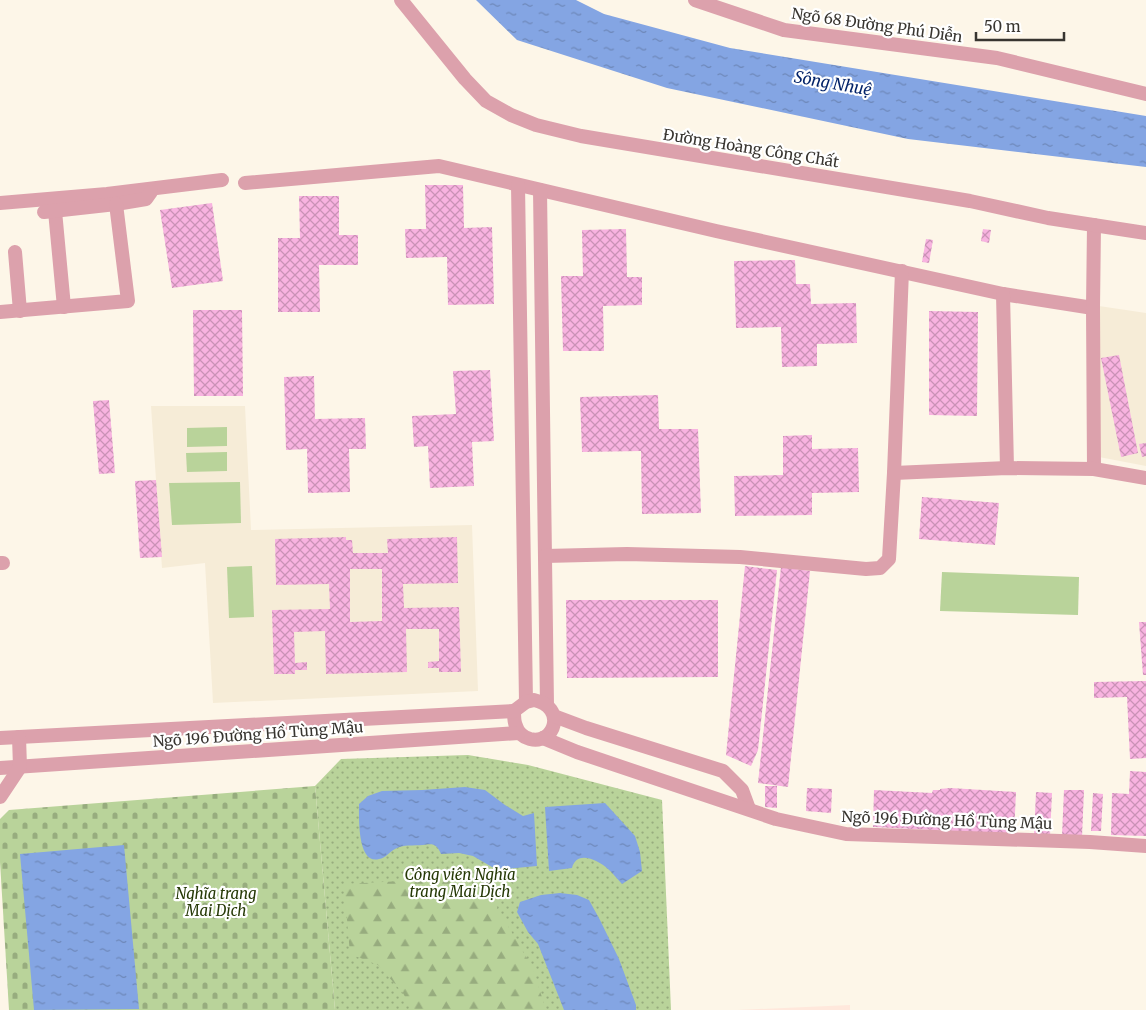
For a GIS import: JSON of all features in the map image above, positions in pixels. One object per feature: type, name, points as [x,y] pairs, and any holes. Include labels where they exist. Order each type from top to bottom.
[{"type":"street","name":"Đường Hoàng Công Chất","points":[[401,0],[465,79],[486,101],[511,115],[536,125],[581,136],[970,201],[1048,218],[1146,232]]},
{"type":"street","name":"Ngõ 68 Đường Phú Diễn","points":[[695,0],[784,30],[997,58],[1146,94]]},
{"type":"street","points":[[245,183],[439,166],[716,231],[1003,294],[1093,308]]},
{"type":"street","points":[[0,203],[107,194],[222,180]]},
{"type":"street","points":[[518,185],[526,702]]},
{"type":"street","points":[[64,307],[50,212],[146,199],[153,189]]},
{"type":"street","points":[[540,190],[545,556],[550,710],[554,724],[550,733],[543,738],[534,740],[526,738],[519,733],[515,724],[514,711],[526,702],[534,700],[543,702],[550,710],[586,728],[723,771],[742,790],[749,809]]},
{"type":"street","points":[[0,312],[128,302],[116,204]]},
{"type":"street","points":[[1094,225],[1094,469]]},
{"type":"street","points":[[14,252],[20,311]]},
{"type":"street","points":[[545,556],[627,554],[740,556],[866,569],[880,568],[889,559],[902,271]]},
{"type":"street","points":[[1003,294],[1007,468]]},
{"type":"street","points":[[520,334],[542,333]]},
{"type":"street","points":[[894,473],[1007,468],[1094,469],[1146,478]]},
{"type":"street","name":"Ngõ 196 Đường Hồ Tùng Mậu","points":[[0,738],[514,711]]},
{"type":"street","name":"Ngõ 196 Đường Hồ Tùng Mậu","points":[[0,768],[519,733]]},
{"type":"street","points":[[0,797],[20,767],[19,737]]},
{"type":"street","name":"Ngõ 196 Đường Hồ Tùng Mậu","points":[[543,738],[577,752],[776,819],[846,834],[1090,842],[1146,846]]},
{"type":"shaded area","points":[[1099,306],[1146,313],[1146,466],[1099,457]]},
{"type":"shaded area","points":[[151,406],[245,406],[251,530],[472,525],[478,691],[213,703],[205,563],[162,568]]},
{"type":"shaded area","points":[[850,1005],[850,1010],[737,1010]]},
{"type":"green space","points":[[227,427],[227,446],[187,447],[187,428]]},
{"type":"green space","points":[[227,452],[227,471],[187,472],[186,453]]},
{"type":"green space","points":[[240,482],[241,523],[172,525],[169,483]]},
{"type":"green space","points":[[252,566],[254,617],[229,618],[227,567]]},
{"type":"green space","points":[[942,572],[1079,577],[1078,615],[940,611]]},
{"type":"green space","name":"Công viên Nghĩa trang Mai Dịch","points":[[468,755],[528,765],[662,800],[671,1010],[335,1010],[315,786],[341,759]]},
{"type":"green space","name":"Nghĩa trang Mai Dịch","points":[[315,786],[335,1010],[9,1010],[0,862],[0,819],[9,810]]},
{"type":"green space","points":[[461,878],[490,895],[533,969],[546,1010],[412,1010],[403,993],[378,965],[350,954],[344,884]]},
{"type":"water","name":"Sông Nhuệ","points":[[476,0],[576,0],[604,14],[730,48],[1146,116],[1146,167],[908,139],[667,88],[517,40]]},
{"type":"water","points":[[465,787],[485,790],[523,816],[534,813],[537,866],[504,869],[492,867],[473,856],[459,853],[441,854],[436,846],[429,844],[401,846],[379,859],[372,859],[367,855],[361,839],[359,804],[368,796],[382,791]]},
{"type":"water","points":[[605,803],[635,836],[640,852],[642,871],[622,884],[604,866],[594,860],[583,858],[578,859],[572,868],[549,871],[545,807]]},
{"type":"water","points":[[124,845],[139,1009],[34,1010],[20,854]]},
{"type":"water","points":[[560,893],[577,895],[589,900],[619,959],[636,1005],[636,1010],[564,1010],[538,944],[528,932],[517,912],[520,902],[541,895]]},
{"type":"building","points":[[425,185],[463,185],[464,228],[492,227],[494,304],[448,305],[447,257],[406,258],[405,229],[426,229]]},
{"type":"building","points":[[299,196],[339,196],[339,235],[358,235],[358,265],[319,265],[320,312],[278,312],[278,238],[300,238]]},
{"type":"building","points":[[212,203],[223,281],[172,288],[160,210]]},
{"type":"building","points":[[626,229],[627,277],[642,277],[642,305],[603,306],[604,351],[563,351],[561,276],[583,276],[582,230]]},
{"type":"building","points":[[983,229],[991,230],[989,243],[981,241]]},
{"type":"building","points":[[926,239],[933,240],[929,263],[922,262]]},
{"type":"building","points":[[795,260],[796,284],[810,284],[811,304],[856,303],[857,343],[817,344],[817,366],[782,367],[781,327],[736,328],[734,261]]},
{"type":"building","points":[[193,310],[242,310],[243,396],[194,396]]},
{"type":"building","points":[[929,311],[978,312],[977,416],[929,415]]},
{"type":"building","points":[[1119,355],[1138,453],[1121,457],[1101,358]]},
{"type":"building","points":[[490,370],[494,441],[472,442],[474,486],[430,488],[428,446],[414,447],[412,416],[456,414],[453,371]]},
{"type":"building","points":[[314,376],[315,419],[365,418],[366,449],[349,449],[350,492],[308,493],[307,449],[286,450],[284,377]]},
{"type":"building","points":[[658,395],[659,429],[698,429],[701,513],[642,514],[641,451],[582,452],[580,397]]},
{"type":"building","points":[[109,400],[115,473],[99,474],[93,401]]},
{"type":"building","points":[[812,435],[812,449],[858,448],[859,492],[812,493],[812,515],[735,516],[734,476],[783,475],[783,436]]},
{"type":"building","points":[[1146,443],[1146,456],[1142,457],[1139,444]]},
{"type":"building","points":[[156,480],[162,557],[140,558],[135,481]]},
{"type":"building","points":[[922,497],[999,503],[995,545],[919,539]]},
{"type":"building","points":[[346,537],[346,540],[352,540],[353,553],[388,553],[387,539],[457,537],[458,583],[403,584],[404,608],[459,607],[461,672],[439,672],[439,668],[428,668],[428,662],[439,661],[439,629],[406,629],[407,672],[326,674],[325,631],[294,632],[295,663],[307,662],[307,670],[295,670],[295,674],[274,674],[272,610],[330,609],[329,584],[276,585],[275,539]],"holes":[[[350,569],[382,569],[382,621],[350,622]]]},
{"type":"building","points":[[745,566],[777,570],[758,750],[751,766],[726,755]]},
{"type":"building","points":[[781,567],[810,571],[788,787],[758,783]]},
{"type":"building","points":[[566,600],[718,600],[718,677],[567,678]]},
{"type":"building","points":[[1139,622],[1146,622],[1146,675],[1143,675]]},
{"type":"building","points":[[1146,681],[1146,758],[1130,759],[1127,697],[1094,698],[1094,682]]},
{"type":"building","points":[[1130,771],[1146,772],[1146,836],[1111,835],[1112,793],[1129,794]]},
{"type":"building","points":[[765,786],[777,786],[777,808],[765,807]]},
{"type":"building","points":[[807,788],[832,789],[831,813],[806,811]]},
{"type":"building","points":[[950,788],[1016,792],[1014,834],[873,827],[874,790],[932,793],[933,790]]},
{"type":"building","points":[[1064,790],[1084,790],[1082,837],[1062,836]]},
{"type":"building","points":[[1036,792],[1052,793],[1050,836],[1034,835]]},
{"type":"building","points":[[1093,793],[1103,794],[1101,831],[1091,831]]}]
